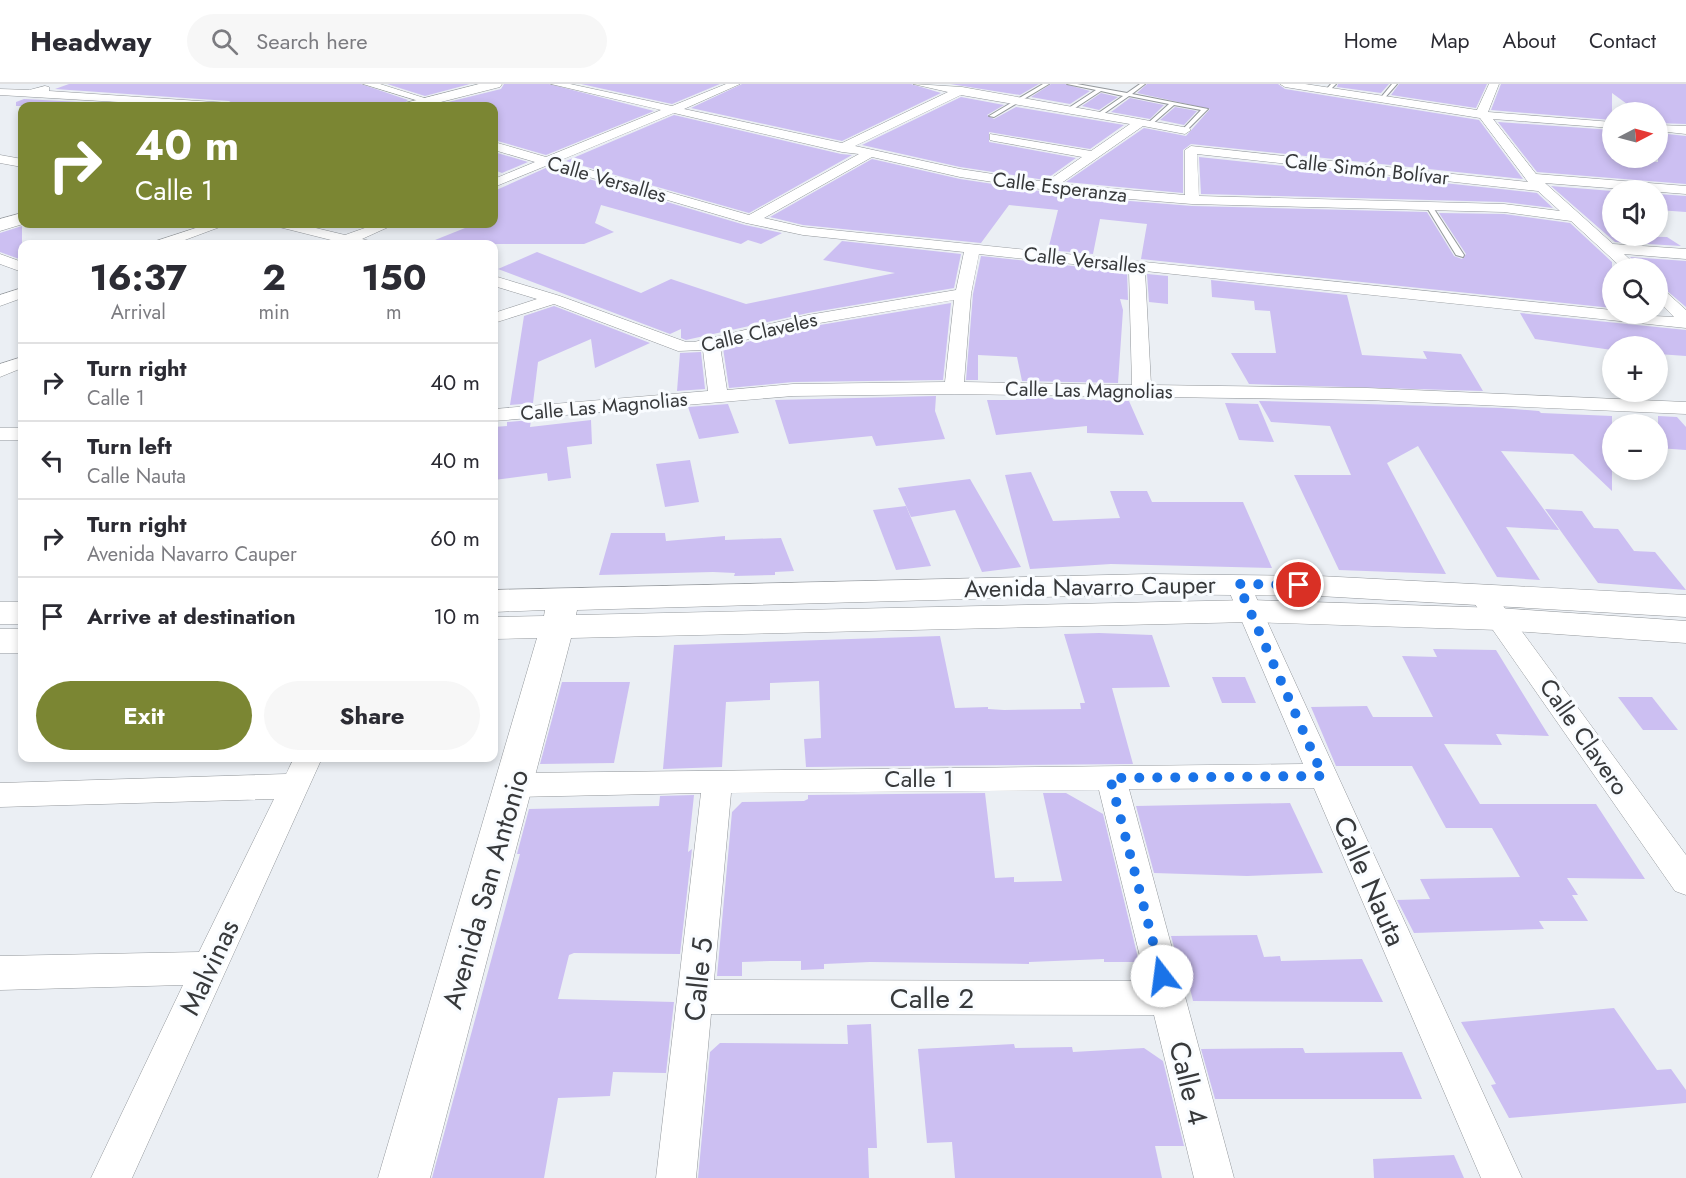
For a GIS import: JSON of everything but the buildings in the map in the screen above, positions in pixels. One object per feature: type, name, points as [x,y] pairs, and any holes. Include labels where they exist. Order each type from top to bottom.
[{"type":"main road","points":[[425,102],[495,84]]},
{"type":"main road","points":[[0,225],[18,219]]},
{"type":"main road","points":[[498,627],[560,613],[1244,598],[1490,607],[1686,606]]},
{"type":"main road","points":[[498,602],[560,613]]},
{"type":"main road","points":[[1490,607],[1686,632]]},
{"type":"main road","points":[[0,613],[18,613]]},
{"type":"main road","name":"Avenida San Antonio","points":[[404,1178],[515,785],[560,613]]},
{"type":"main road","points":[[0,641],[18,641]]},
{"type":"street","points":[[29,93],[63,84]]},
{"type":"street","points":[[368,84],[429,101]]},
{"type":"street","name":"Calle Esperanza","points":[[556,84],[869,154],[960,173],[1047,187],[1192,200],[1504,208],[1573,217]]},
{"type":"street","points":[[498,181],[735,84]]},
{"type":"street","points":[[918,84],[1185,130]]},
{"type":"street","points":[[842,148],[973,84]]},
{"type":"street","points":[[1285,84],[1330,87],[1380,100],[1484,115],[1602,124]]},
{"type":"street","points":[[1494,84],[1482,110],[1484,115],[1537,183],[1620,258]]},
{"type":"street","points":[[0,92],[167,102]]},
{"type":"street","points":[[1047,187],[1091,154],[1146,123]]},
{"type":"street","points":[[1668,129],[1686,130]]},
{"type":"street","points":[[994,136],[1091,154]]},
{"type":"street","name":"Calle Versalles","points":[[498,147],[750,220],[803,231],[1686,321]]},
{"type":"street","name":"Calle Simón Bolívar","points":[[1192,200],[1191,150],[1537,183],[1686,190]]},
{"type":"street","points":[[750,220],[869,154]]},
{"type":"street","points":[[0,159],[18,162]]},
{"type":"street","points":[[173,240],[209,228]]},
{"type":"street","points":[[296,228],[334,240]]},
{"type":"street","points":[[345,240],[377,228]]},
{"type":"street","points":[[954,388],[963,294],[973,247]]},
{"type":"street","points":[[1610,248],[1686,254]]},
{"type":"street","points":[[0,259],[18,266]]},
{"type":"street","points":[[1137,265],[1142,391]]},
{"type":"street","name":"Calle Claveles","points":[[498,282],[554,299],[684,347],[711,344],[808,320],[963,294]]},
{"type":"street","points":[[0,301],[18,294]]},
{"type":"street","points":[[498,317],[554,299]]},
{"type":"street","points":[[1668,303],[1686,321]]},
{"type":"street","points":[[711,344],[718,396]]},
{"type":"street","points":[[0,370],[18,363]]},
{"type":"street","name":"Calle Las Magnolias","points":[[498,415],[793,390],[954,388],[1367,394],[1686,408]]},
{"type":"street","points":[[0,434],[18,434]]},
{"type":"street","name":"Calle Nauta","points":[[1244,598],[1502,1178]]},
{"type":"street","name":"Calle Clavero","points":[[1490,607],[1686,881]]},
{"type":"street","points":[[0,795],[301,772]]},
{"type":"street","name":"Malvinas","points":[[111,1178],[207,968],[301,772]]},
{"type":"street","name":"Calle 1","points":[[515,785],[717,780],[1323,776]]},
{"type":"street","name":"Calle 4","points":[[1110,778],[1214,1178]]},
{"type":"street","name":"Calle 5","points":[[676,1178],[717,780]]},
{"type":"street","points":[[0,973],[207,968]]},
{"type":"street","name":"Calle 2","points":[[696,997],[1167,998]]},
{"type":"lane","points":[[992,116],[1047,84]]},
{"type":"lane","points":[[1069,84],[1205,109],[1185,130]]},
{"type":"lane","points":[[1099,115],[1125,94],[1143,84]]},
{"type":"lane","points":[[1380,100],[1395,84]]},
{"type":"lane","points":[[1069,110],[1100,90]]},
{"type":"lane","points":[[1146,123],[1173,103]]},
{"type":"lane","points":[[1429,206],[1460,255]]},
{"type":"route","points":[[1162,976],[1110,778],[1323,776],[1238,584],[1299,585]]}]
